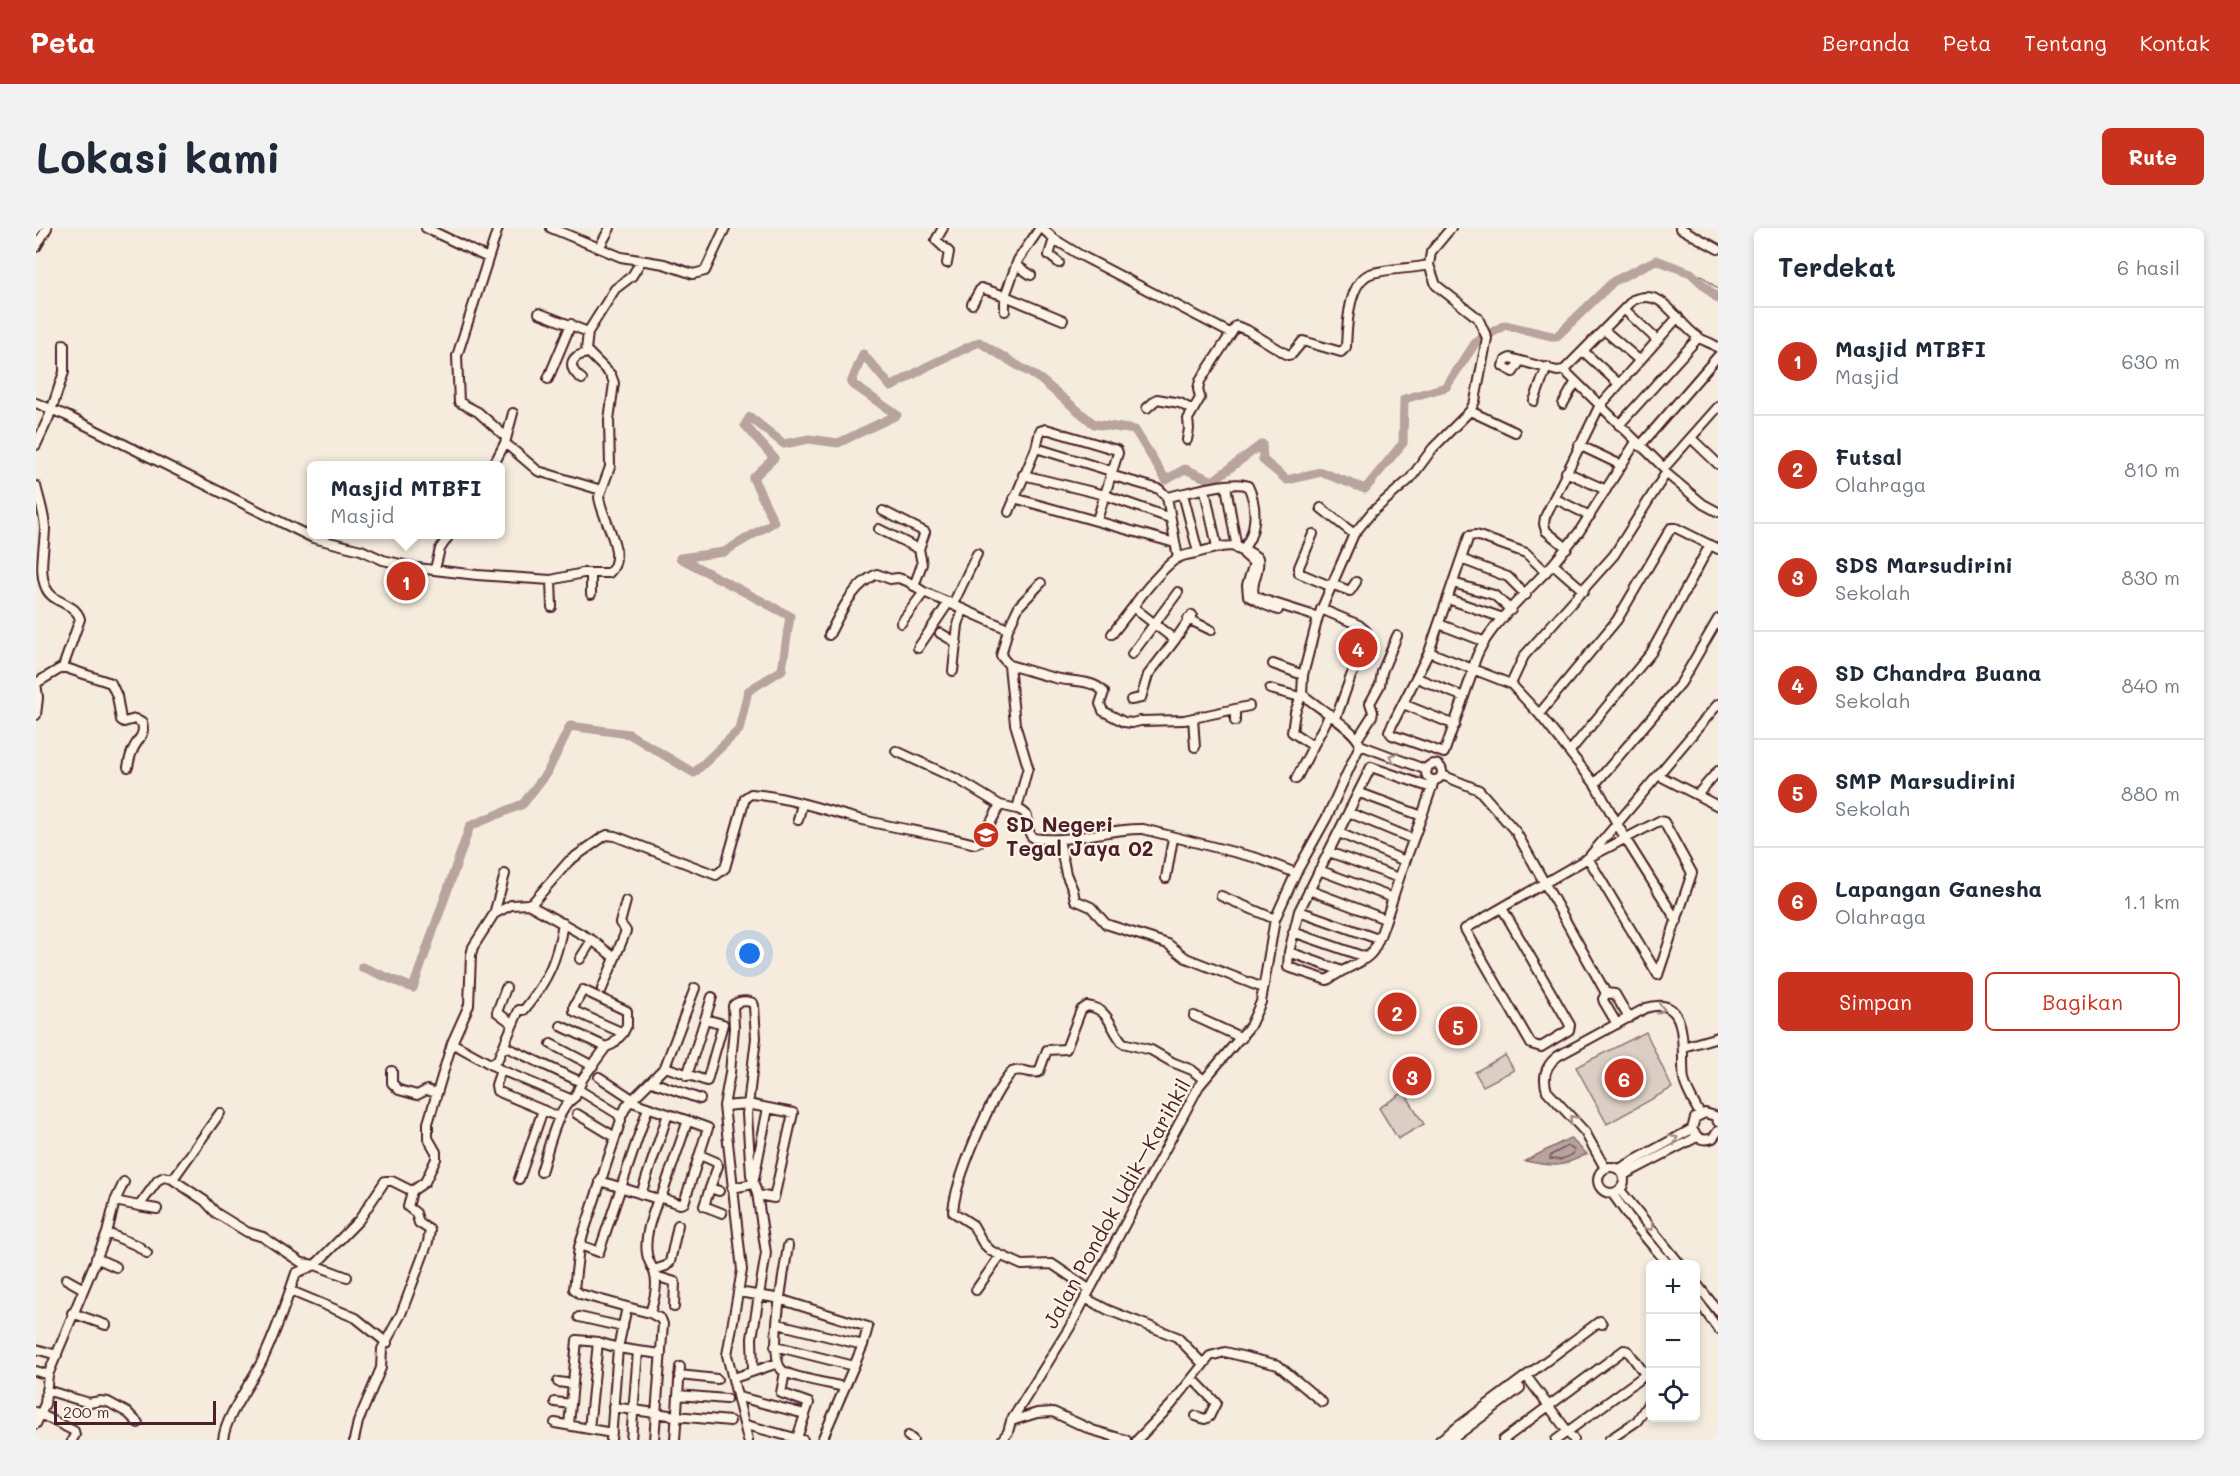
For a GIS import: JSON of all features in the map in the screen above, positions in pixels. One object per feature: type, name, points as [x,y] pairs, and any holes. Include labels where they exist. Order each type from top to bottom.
[{"type":"street","points":[[36,247],[47,228]]},
{"type":"street","points":[[426,228],[488,258]]},
{"type":"street","points":[[498,228],[457,356],[459,402],[483,416],[538,471],[601,490]]},
{"type":"street","points":[[551,228],[621,257],[664,264],[693,274],[703,272],[725,228]]},
{"type":"street","points":[[599,248],[610,228]]},
{"type":"street","points":[[943,228],[936,240],[949,252],[947,263]]},
{"type":"street","points":[[1005,311],[1005,296],[1016,265],[1041,228],[1080,255],[1230,333]]},
{"type":"street","points":[[1313,746],[1292,732],[1301,695],[1303,675],[1319,616],[1354,534],[1372,512],[1410,479],[1433,448],[1470,411],[1474,401],[1487,338],[1481,321],[1440,289],[1432,278],[1429,265],[1431,252],[1451,228]]},
{"type":"street","points":[[1680,228],[1718,249]]},
{"type":"street","points":[[1054,239],[1049,255],[1059,262]]},
{"type":"street","points":[[317,539],[417,568],[435,568],[477,575],[551,580],[611,572],[616,549],[599,500],[610,466],[609,420],[614,383],[611,375],[588,353],[586,346],[588,332],[615,289],[632,276],[641,261]]},
{"type":"street","points":[[1016,265],[1031,275]]},
{"type":"street","points":[[1187,440],[1188,419],[1200,398],[1198,387],[1234,328],[1239,326],[1288,355],[1292,354],[1303,341],[1341,352],[1346,347],[1349,307],[1357,288],[1365,278],[1376,272],[1429,265]]},
{"type":"street","points":[[972,304],[981,288],[1063,320]]},
{"type":"street","points":[[1520,361],[1557,371],[1564,370],[1633,300],[1651,296],[1661,301],[1698,338],[1718,348]]},
{"type":"street","points":[[1624,309],[1657,340]]},
{"type":"street","points":[[539,313],[588,332]]},
{"type":"street","points":[[1567,548],[1544,528],[1545,517],[1566,472],[1599,407],[1678,317]]},
{"type":"street","points":[[548,379],[571,324]]},
{"type":"street","points":[[1604,330],[1639,360]]},
{"type":"street","points":[[1619,425],[1698,338]]},
{"type":"street","points":[[36,445],[64,372],[64,344]]},
{"type":"street","points":[[1583,351],[1618,383]]},
{"type":"street","points":[[582,379],[576,375],[572,363],[578,354],[588,353]]},
{"type":"street","points":[[1442,775],[1439,766],[1483,641],[1567,548],[1590,516],[1621,465],[1638,444],[1718,356]]},
{"type":"street","points":[[1534,401],[1547,368]]},
{"type":"street","points":[[1564,370],[1665,471],[1703,504],[1718,512]]},
{"type":"street","points":[[1563,404],[1575,383]]},
{"type":"street","points":[[1147,408],[1157,399],[1180,403],[1192,410]]},
{"type":"street","points":[[36,403],[307,535]]},
{"type":"street","points":[[1511,684],[1524,656],[1614,555],[1665,471],[1718,407]]},
{"type":"street","points":[[1470,411],[1515,432]]},
{"type":"street","points":[[496,461],[513,413]]},
{"type":"street","points":[[1009,512],[1042,429],[1114,447],[1118,453],[1097,520]]},
{"type":"street","points":[[1691,438],[1718,464]]},
{"type":"street","points":[[1580,445],[1621,465]]},
{"type":"street","points":[[1036,448],[1159,489],[1167,497],[1178,558]]},
{"type":"street","points":[[1566,472],[1606,490]]},
{"type":"street","points":[[1023,475],[1105,495],[1170,518]]},
{"type":"street","points":[[1167,497],[1244,484],[1250,490],[1254,525],[1238,548]]},
{"type":"street","points":[[36,486],[45,526],[43,577],[45,586],[51,596],[75,610],[80,619],[63,667],[37,682],[36,716]]},
{"type":"street","points":[[1226,486],[1238,548]]},
{"type":"street","points":[[1205,490],[1217,547]]},
{"type":"street","points":[[1183,495],[1198,552]]},
{"type":"street","points":[[1014,498],[1175,543]]},
{"type":"street","points":[[1554,498],[1590,516]]},
{"type":"street","points":[[1321,508],[1354,534]]},
{"type":"street","points":[[883,511],[925,532],[919,549],[922,564],[914,586]]},
{"type":"street","points":[[1539,714],[1617,620],[1671,528],[1676,528],[1714,547],[1651,653],[1569,751]]},
{"type":"street","points":[[879,529],[919,549]]},
{"type":"street","points":[[1313,534],[1299,567],[1299,573],[1350,591],[1356,582]]},
{"type":"street","points":[[1444,753],[1389,733],[1429,652],[1469,536],[1474,534],[1526,554],[1546,572]]},
{"type":"street","points":[[435,568],[440,549],[447,539]]},
{"type":"street","points":[[1112,634],[1146,590],[1178,558],[1217,547],[1238,548],[1254,561],[1247,585],[1248,596],[1265,605],[1359,625],[1366,631],[1364,640],[1366,649],[1333,716],[1313,746],[1296,779]]},
{"type":"street","points":[[918,648],[951,604],[977,554]]},
{"type":"street","points":[[1461,559],[1505,576],[1526,595]]},
{"type":"street","points":[[1553,564],[1584,591]]},
{"type":"street","points":[[591,573],[591,594]]},
{"type":"street","points":[[829,635],[846,601],[862,583],[875,575],[890,579],[903,579],[924,592],[1008,629]]},
{"type":"street","points":[[551,580],[552,607]]},
{"type":"street","points":[[1041,583],[1019,606],[1008,629],[1001,656],[1009,664],[1056,679],[1077,680],[1100,688],[1104,692],[1101,704],[1103,711],[1124,722],[1193,718],[1249,706]]},
{"type":"street","points":[[1453,583],[1494,595],[1511,610]]},
{"type":"street","points":[[901,623],[924,592]]},
{"type":"street","points":[[1132,654],[1178,592]]},
{"type":"street","points":[[1448,599],[1503,618]]},
{"type":"street","points":[[1133,607],[1175,640]]},
{"type":"street","points":[[953,671],[958,625],[963,609]]},
{"type":"street","points":[[1131,700],[1141,698],[1148,675],[1190,617],[1211,630]]},
{"type":"street","points":[[1595,784],[1681,683],[1718,619]]},
{"type":"street","points":[[1439,624],[1483,641]]},
{"type":"street","points":[[940,633],[957,643]]},
{"type":"street","name":"Jalan Pondok Udik–Karihkil","points":[[1002,1440],[1008,1432],[1011,1421],[1070,1327],[1194,1095],[1204,1080],[1242,1038],[1259,1009],[1275,919],[1296,873],[1327,817],[1373,714],[1370,700],[1380,686],[1383,668],[1397,636]]},
{"type":"street","points":[[1429,652],[1511,684],[1539,714],[1595,784],[1625,838],[1677,921]]},
{"type":"street","points":[[1009,664],[1015,724],[1028,767],[1017,809]]},
{"type":"street","points":[[1273,664],[1303,675]]},
{"type":"street","points":[[63,667],[111,683],[117,696],[121,720],[124,722],[135,719],[142,723],[144,729],[131,753],[128,767]]},
{"type":"street","points":[[1417,678],[1464,697]]},
{"type":"street","points":[[1270,689],[1301,695],[1333,716],[1359,741],[1427,770]]},
{"type":"street","points":[[1402,704],[1455,725]]},
{"type":"street","points":[[1588,858],[1718,704]]},
{"type":"street","points":[[1235,709],[1235,721]]},
{"type":"street","points":[[1193,718],[1196,747]]},
{"type":"street","points":[[896,751],[963,782],[1000,805],[1023,811],[1027,816],[1029,833],[1033,838],[1091,836],[1134,829],[1148,830],[1257,858],[1296,873]]},
{"type":"street","points":[[1427,770],[1432,765],[1439,766]]},
{"type":"street","points":[[1433,784],[1372,767],[1299,911],[1289,952],[1288,967],[1327,980],[1374,949],[1433,784],[1442,775]]},
{"type":"street","points":[[1427,770],[1428,777],[1433,784]]},
{"type":"street","points":[[1697,795],[1718,771]]},
{"type":"street","points":[[1442,775],[1474,787],[1492,803],[1520,838],[1606,993]]},
{"type":"street","points":[[1658,775],[1718,806]]},
{"type":"street","points":[[1360,793],[1422,816]]},
{"type":"street","points":[[494,914],[517,904],[528,904],[534,901],[568,861],[607,835],[716,875],[725,868],[745,798],[751,794],[877,823],[941,834],[975,844],[981,842],[1000,805]]},
{"type":"street","points":[[798,820],[802,804]]},
{"type":"street","points":[[1350,813],[1413,839]]},
{"type":"street","points":[[1502,908],[1570,1025],[1569,1030],[1541,1047],[1531,1044],[1465,928],[1588,858],[1659,821],[1664,822],[1692,873],[1658,975],[1588,858]]},
{"type":"street","points":[[1339,833],[1405,861]]},
{"type":"street","points":[[1059,838],[1066,873],[1075,900],[1091,907],[1103,922],[1168,944],[1186,958],[1263,988]]},
{"type":"street","points":[[1166,878],[1173,838]]},
{"type":"street","points":[[1329,852],[1399,878]]},
{"type":"street","points":[[1319,870],[1393,898]]},
{"type":"street","points":[[354,1440],[358,1422],[377,1380],[382,1349],[406,1303],[428,1242],[430,1230],[419,1223],[416,1213],[408,1207],[412,1191],[425,1182],[436,1159],[436,1152],[428,1133],[436,1093],[452,1043],[469,1005],[472,951],[494,914],[505,874]]},
{"type":"street","points":[[1309,890],[1385,919]]},
{"type":"street","points":[[1221,896],[1275,919]]},
{"type":"street","points":[[602,989],[626,931],[620,923],[626,901]]},
{"type":"street","points":[[528,904],[592,939],[615,958]]},
{"type":"street","points":[[1299,911],[1378,939]]},
{"type":"street","points":[[491,1065],[498,1059],[519,1010],[524,1010],[547,978],[558,951],[563,923]]},
{"type":"street","points":[[1293,932],[1365,957]]},
{"type":"street","points":[[580,959],[592,939]]},
{"type":"street","points":[[1289,952],[1342,971]]},
{"type":"street","points":[[506,988],[497,1012],[513,1024]]},
{"type":"street","points":[[654,1440],[663,1324],[661,1319],[650,1313],[580,1294],[574,1289],[580,1245],[621,1116],[665,1067],[695,988]]},
{"type":"street","points":[[542,1172],[559,1117],[570,1099],[575,1097],[606,1047],[614,1044],[623,1033],[627,1025],[627,1011],[583,990],[574,1006],[574,1011],[623,1033]]},
{"type":"street","points":[[1606,993],[1615,994],[1629,1017]]},
{"type":"street","points":[[1606,993],[1604,1002],[1617,1024]]},
{"type":"street","points":[[687,1076],[712,997]]},
{"type":"street","points":[[748,1440],[727,1355],[742,1270],[724,1106],[730,1073],[733,1006],[747,1001],[753,1003],[754,1006],[756,1038],[748,1104],[753,1184],[758,1195],[766,1253],[752,1338],[753,1370]]},
{"type":"street","points":[[1605,1168],[1585,1132],[1547,1091],[1544,1078],[1548,1065],[1558,1056],[1653,1006],[1667,1009],[1674,1013],[1681,1022],[1684,1080],[1700,1114]]},
{"type":"street","points":[[1089,1290],[1052,1264],[1022,1265],[1000,1256],[986,1247],[973,1225],[953,1212],[968,1159],[991,1107],[1009,1075],[1023,1069],[1039,1072],[1047,1050],[1066,1049],[1083,1008],[1093,1007],[1105,1013],[1123,1042],[1151,1050],[1192,1070],[1204,1080]]},
{"type":"street","points":[[1194,1016],[1242,1038]]},
{"type":"street","points":[[665,1067],[687,1076],[708,1080],[723,1024],[705,1019]]},
{"type":"street","points":[[561,1026],[606,1047]]},
{"type":"street","points":[[1683,1047],[1718,1037]]},
{"type":"street","points":[[452,1043],[501,1070],[570,1099]]},
{"type":"street","points":[[551,1044],[593,1066]]},
{"type":"street","points":[[504,1046],[580,1086],[621,1116]]},
{"type":"street","points":[[501,1070],[496,1084],[497,1091],[559,1117]]},
{"type":"street","points":[[392,1071],[391,1080],[399,1090],[417,1095],[427,1090],[436,1093]]},
{"type":"street","points":[[599,1077],[633,1101],[708,1128],[684,1203],[660,1199],[600,1181]]},
{"type":"street","points":[[652,1082],[700,1099]]},
{"type":"street","points":[[724,1106],[748,1104],[793,1113],[774,1198],[758,1195]]},
{"type":"street","points":[[580,1245],[599,1252],[648,1108]]},
{"type":"street","points":[[753,1184],[768,1108]]},
{"type":"street","points":[[519,1179],[543,1110]]},
{"type":"street","points":[[172,1179],[220,1113]]},
{"type":"street","points":[[1622,1172],[1692,1129],[1695,1118],[1700,1114],[1705,1113],[1717,1118]]},
{"type":"street","points":[[577,1114],[615,1137]]},
{"type":"street","points":[[641,1194],[668,1114]]},
{"type":"street","points":[[650,1313],[656,1289],[655,1273],[646,1252],[650,1222],[686,1127],[686,1120]]},
{"type":"street","points":[[1692,1129],[1697,1137],[1707,1140],[1713,1138],[1718,1131]]},
{"type":"street","points":[[1622,1172],[1697,1137]]},
{"type":"street","points":[[700,1155],[717,1161],[718,1166],[704,1206],[722,1213]]},
{"type":"street","points":[[1613,1166],[1622,1172],[1624,1183],[1616,1191],[1605,1191],[1600,1186],[1598,1179],[1605,1168],[1613,1166]]},
{"type":"street","points":[[139,1206],[158,1180],[172,1179],[206,1201],[216,1213],[247,1232],[263,1237],[300,1262],[347,1277]]},
{"type":"street","points":[[223,1440],[226,1425],[262,1360],[298,1272],[315,1265],[364,1215],[385,1181],[392,1181],[412,1191]]},
{"type":"street","points":[[36,1424],[46,1400],[48,1375],[72,1312],[107,1233],[115,1201],[124,1182]]},
{"type":"street","points":[[732,1188],[753,1184]]},
{"type":"street","points":[[710,1188],[719,1191]]},
{"type":"street","points":[[1616,1191],[1634,1224],[1665,1260]]},
{"type":"street","points":[[1616,1191],[1676,1260]]},
{"type":"street","points":[[115,1201],[157,1209]]},
{"type":"street","points":[[655,1273],[670,1262],[678,1226]]},
{"type":"street","points":[[107,1233],[138,1246],[147,1254]]},
{"type":"street","points":[[788,1246],[775,1346],[778,1363],[785,1372],[844,1387]]},
{"type":"street","points":[[976,1290],[1000,1256]]},
{"type":"street","points":[[96,1258],[116,1267]]},
{"type":"street","points":[[655,1273],[675,1282],[674,1307]]},
{"type":"street","points":[[66,1279],[82,1288]]},
{"type":"street","points":[[1700,1289],[1718,1311]]},
{"type":"street","points":[[291,1291],[356,1318],[387,1343]]},
{"type":"street","points":[[738,1292],[781,1299],[865,1325],[867,1330],[863,1345],[822,1440]]},
{"type":"street","points":[[1085,1298],[1108,1310],[1177,1337],[1203,1364]]},
{"type":"street","points":[[1700,1305],[1718,1329]]},
{"type":"street","points":[[555,1424],[569,1425],[612,1437],[618,1348],[627,1307]]},
{"type":"street","points":[[72,1312],[106,1325]]},
{"type":"street","points":[[579,1317],[623,1327]]},
{"type":"street","points":[[1440,1440],[1528,1379],[1602,1324],[1600,1321],[1528,1379],[1451,1440]]},
{"type":"street","points":[[778,1324],[863,1345]]},
{"type":"street","points":[[569,1425],[577,1340],[661,1354]]},
{"type":"street","points":[[589,1430],[597,1342]]},
{"type":"street","points":[[775,1346],[854,1366]]},
{"type":"street","points":[[36,1349],[57,1355]]},
{"type":"street","points":[[1503,1440],[1624,1350],[1628,1351],[1646,1375]]},
{"type":"street","points":[[631,1440],[638,1351]]},
{"type":"street","points":[[1137,1440],[1213,1354],[1223,1352],[1273,1364],[1282,1368],[1322,1402]]},
{"type":"street","points":[[734,1378],[778,1363]]},
{"type":"street","points":[[36,1371],[48,1375]]},
{"type":"street","points":[[675,1440],[680,1371],[717,1378]]},
{"type":"street","points":[[746,1425],[800,1439],[809,1402],[781,1393],[785,1372]]},
{"type":"street","points":[[1193,1379],[1216,1403],[1213,1412],[1207,1418],[1196,1416]]},
{"type":"street","points":[[1528,1379],[1574,1440]]},
{"type":"street","points":[[1556,1440],[1646,1379]]},
{"type":"street","points":[[558,1382],[573,1384]]},
{"type":"street","points":[[46,1389],[89,1403],[108,1402],[128,1413],[138,1423]]},
{"type":"street","points":[[678,1395],[726,1399]]},
{"type":"street","points":[[739,1397],[805,1414]]},
{"type":"street","points":[[555,1402],[571,1404]]},
{"type":"street","points":[[613,1407],[676,1416],[730,1420]]},
{"type":"street","points":[[1609,1440],[1637,1421],[1646,1407]]},
{"type":"street","points":[[1011,1421],[1037,1413],[1053,1412],[1092,1430],[1126,1440]]},
{"type":"street","points":[[39,1413],[74,1431],[72,1440]]},
{"type":"shaded area","points":[[1646,1032],[1672,1088],[1607,1124],[1576,1067]]},
{"type":"shaded area","points":[[1505,1055],[1514,1070],[1483,1086],[1475,1072]]},
{"type":"shaded area","points":[[1404,1092],[1424,1124],[1398,1139],[1379,1108]]},
{"type":"water","points":[[1570,1138],[1587,1154],[1557,1165],[1525,1161]]},
{"type":"waterway","points":[[362,967],[413,988],[470,826],[523,804],[548,771],[570,726],[629,734],[694,773],[739,730],[748,691],[782,670],[790,616],[680,558],[724,552],[774,522],[753,478],[774,458],[745,425],[750,417],[784,444],[809,439],[838,443],[897,415],[851,383],[863,354],[891,387],[928,366],[979,342],[1040,379],[1094,424],[1135,430],[1166,480],[1185,469],[1213,481],[1262,444],[1263,460],[1287,480],[1321,472],[1365,489],[1403,443],[1404,399],[1446,387],[1476,342],[1505,325],[1556,337],[1614,281],[1656,260],[1691,273],[1718,299]]},
{"type":"waterway","points":[[1695,277],[1701,275],[1718,289]]},
{"type":"place","name":"Masjid MTBFI","points":[[406,581]]},
{"type":"place","name":"SD Chandra Buana","points":[[1358,648]]},
{"type":"place","name":"SD Negeri Tegal Jaya 02","points":[[986,835]]},
{"type":"place","name":"Futsal","points":[[1397,1012]]},
{"type":"place","name":"SMP Marsudirini","points":[[1458,1026]]},
{"type":"place","name":"SDS Marsudirini","points":[[1412,1076]]},
{"type":"place","name":"Lapangan Ganesha","points":[[1624,1078]]}]
